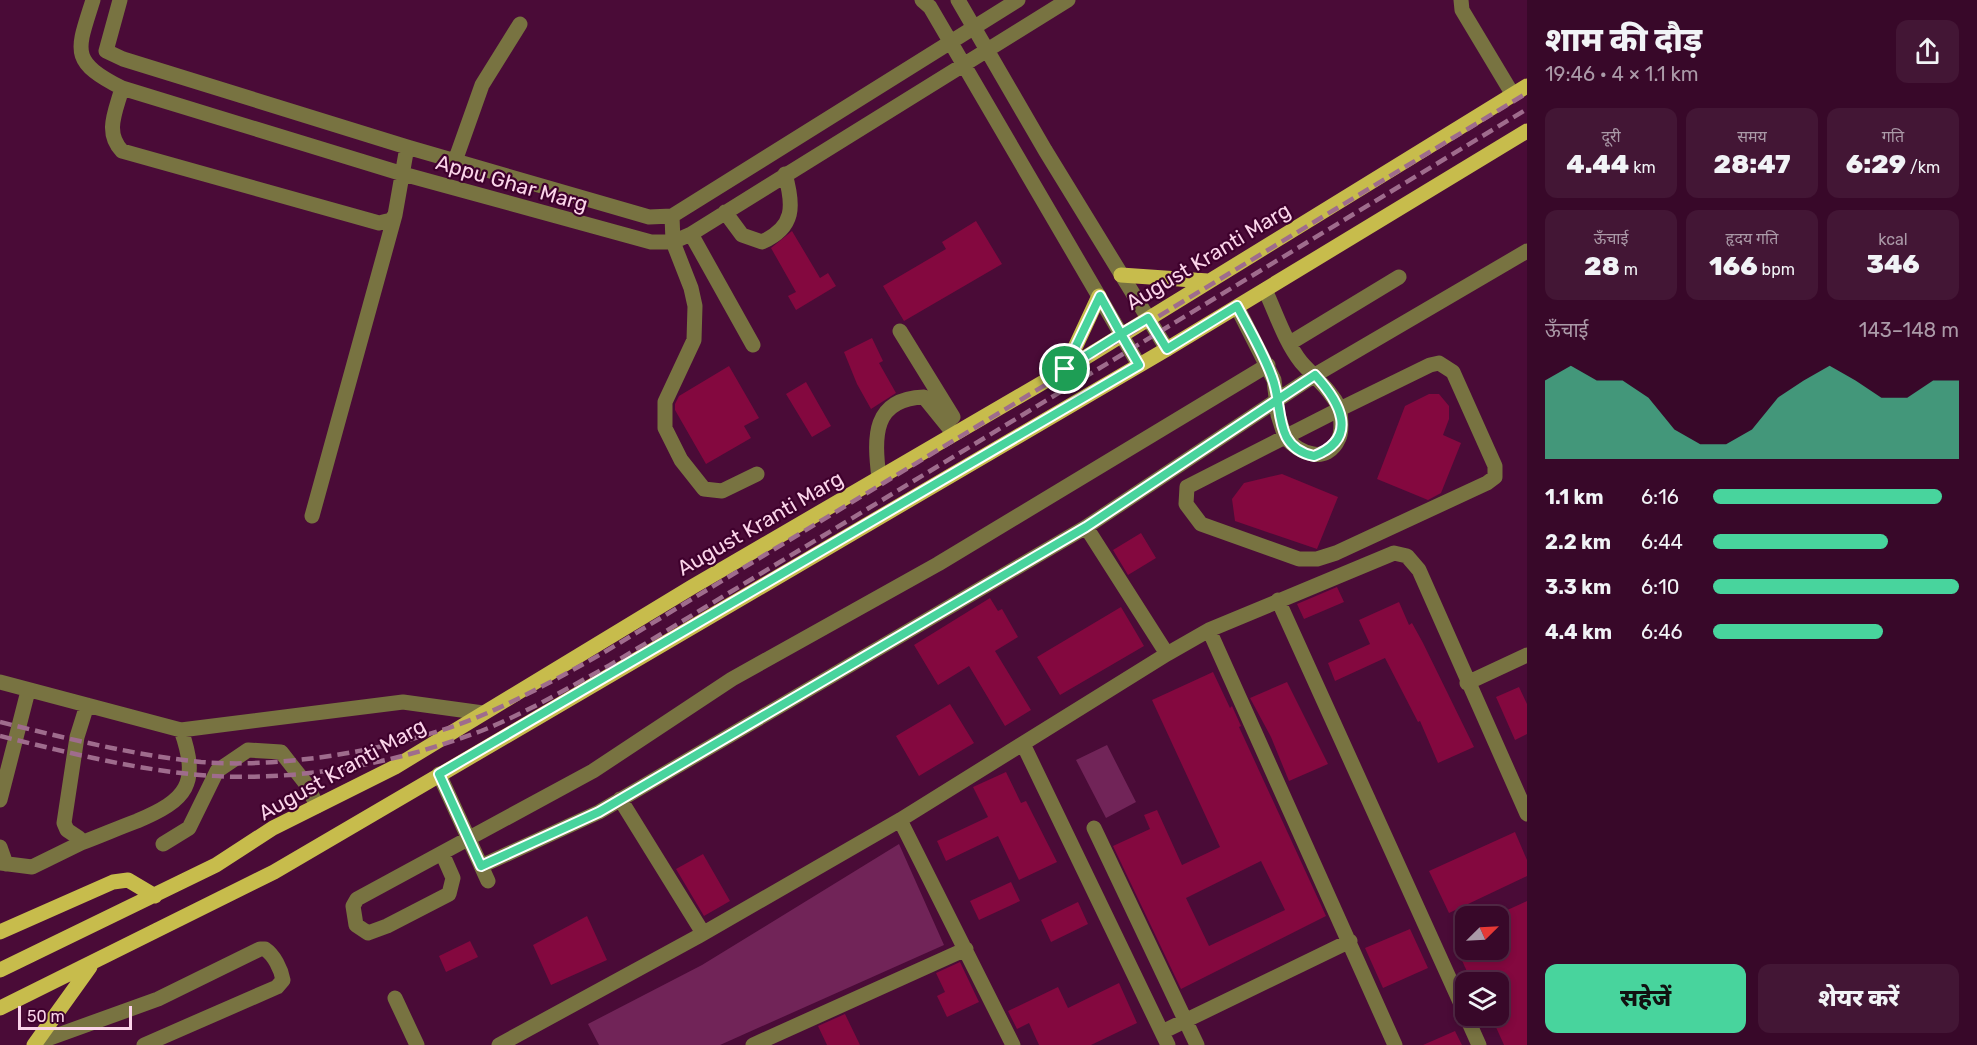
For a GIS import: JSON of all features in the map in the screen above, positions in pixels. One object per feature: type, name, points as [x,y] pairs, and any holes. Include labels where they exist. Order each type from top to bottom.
[{"type":"main road","name":"August Kranti Marg","points":[[0,970],[216,865],[273,828],[395,766],[1065,369],[1527,86]]},
{"type":"main road","points":[[0,1008],[274,872],[1167,349],[1527,131]]},
{"type":"main road","points":[[1121,275],[1208,281]]},
{"type":"main road","points":[[1065,369],[1100,296]]},
{"type":"main road","points":[[0,932],[112,882],[128,880],[155,896]]},
{"type":"main road","points":[[35,1044],[72,989],[94,963]]},
{"type":"street","points":[[93,0],[80,40],[83,59],[106,51],[120,0]]},
{"type":"street","points":[[922,0],[930,7],[951,42],[1139,365]]},
{"type":"street","points":[[958,0],[1167,349]]},
{"type":"street","points":[[757,474],[722,491],[704,489],[681,460],[665,428],[666,402],[693,340],[693,297],[673,242],[672,216],[1018,0]]},
{"type":"street","name":"Appu Ghar Marg","points":[[83,59],[103,78],[122,88],[403,174],[636,240],[673,242],[691,234],[1068,0]]},
{"type":"street","points":[[1461,0],[1462,10],[1513,94]]},
{"type":"street","points":[[455,161],[482,85],[520,24]]},
{"type":"street","name":"Appu Ghar Marg","points":[[106,51],[123,59],[407,147],[638,215],[672,216]]},
{"type":"street","points":[[122,88],[111,131],[113,141],[122,151],[379,223],[392,220],[395,215]]},
{"type":"street","points":[[312,516],[395,215],[407,147]]},
{"type":"street","points":[[725,212],[742,235],[762,242],[777,235],[788,219],[792,199],[785,174]]},
{"type":"street","points":[[691,234],[753,345]]},
{"type":"street","points":[[481,866],[599,812],[1086,527],[1315,375],[1527,251]]},
{"type":"street","points":[[1290,343],[1399,277]]},
{"type":"street","points":[[1237,306],[1268,365],[1277,399],[1278,416],[1285,437],[1305,454],[1314,456],[1324,452],[1339,438],[1340,409],[1335,399],[1301,361],[1265,290]]},
{"type":"street","points":[[900,331],[957,432]]},
{"type":"street","points":[[1439,363],[1453,372],[1496,466],[1496,477],[1492,481],[1379,533],[1317,559],[1299,559],[1201,524],[1193,517],[1185,491],[1190,483],[1340,409],[1439,363]]},
{"type":"street","points":[[442,853],[453,878],[449,894],[368,933],[356,925],[353,906],[357,899],[593,771],[732,679],[968,547],[1268,365]]},
{"type":"street","points":[[879,478],[877,428],[884,413],[897,403],[909,398],[924,397],[957,432]]},
{"type":"street","points":[[1086,527],[1167,654]]},
{"type":"street","points":[[499,1045],[518,1041],[900,820],[1209,630],[1394,553],[1407,556],[1419,570],[1526,812]]},
{"type":"street","points":[[1278,600],[1455,991]]},
{"type":"street","points":[[1209,630],[1395,1045]]},
{"type":"street","points":[[1467,683],[1527,655]]},
{"type":"street","points":[[0,682],[181,730],[403,702],[483,713]]},
{"type":"street","points":[[0,800],[28,691]]},
{"type":"street","points":[[81,843],[80,838],[67,830],[64,823],[77,737],[87,705]]},
{"type":"street","points":[[0,847],[3,864],[23,868],[42,864],[81,843],[159,812],[176,802],[186,788],[189,773],[188,748],[181,730]]},
{"type":"street","points":[[1023,744],[1165,1039],[1185,1019],[1350,941]]},
{"type":"street","points":[[163,844],[189,828],[217,771],[248,750],[281,752],[307,785],[317,806]]},
{"type":"street","points":[[439,774],[488,881]]},
{"type":"street","points":[[620,799],[703,933]]},
{"type":"street","points":[[176,802],[189,828]]},
{"type":"street","points":[[900,820],[1013,1045]]},
{"type":"street","points":[[1094,828],[1197,1045]]},
{"type":"street","points":[[35,1044],[158,999],[260,949],[265,949],[273,956],[283,980],[277,987],[144,1045]]},
{"type":"street","points":[[753,1045],[966,949]]},
{"type":"street","points":[[395,998],[417,1045]]},
{"type":"street","points":[[1471,1026],[1479,1045]]},
{"type":"shaded area","points":[[1107,745],[1136,802],[1106,818],[1076,760]]},
{"type":"shaded area","points":[[899,844],[944,945],[720,1045],[599,1045],[588,1024],[702,965]]},
{"type":"building","points":[[976,221],[1002,264],[904,321],[883,286],[946,249],[942,242]]},
{"type":"building","points":[[792,231],[820,278],[828,273],[836,286],[796,310],[788,296],[796,292],[771,248]]},
{"type":"building","points":[[872,338],[883,361],[879,363],[896,393],[871,409],[857,384],[844,352]]},
{"type":"building","points":[[729,366],[759,418],[744,426],[751,438],[706,464],[675,410],[675,404],[679,396]]},
{"type":"building","points":[[806,382],[831,426],[812,437],[786,394]]},
{"type":"building","points":[[1429,394],[1439,394],[1449,406],[1449,419],[1443,435],[1461,443],[1441,493],[1428,500],[1377,479],[1405,406]]},
{"type":"building","points":[[1282,474],[1338,497],[1317,549],[1235,521],[1232,499],[1244,483]]},
{"type":"building","points":[[1141,533],[1156,558],[1128,575],[1113,550]]},
{"type":"building","points":[[1337,587],[1344,602],[1304,619],[1297,604]]},
{"type":"building","points":[[990,598],[998,611],[1002,609],[1018,637],[995,651],[1031,710],[1005,726],[969,666],[938,685],[914,645]]},
{"type":"building","points":[[1399,602],[1409,625],[1412,623],[1423,643],[1474,747],[1438,763],[1420,721],[1418,722],[1385,658],[1335,681],[1328,663],[1370,644],[1359,620]]},
{"type":"building","points":[[1121,607],[1144,646],[1060,695],[1037,657]]},
{"type":"building","points":[[1213,672],[1230,708],[1232,706],[1241,726],[1239,727],[1326,916],[1181,989],[1113,846],[1150,829],[1144,815],[1157,810],[1182,865],[1220,847],[1152,700]],"holes":[[[1261,861],[1285,910],[1209,946],[1186,898]]]},
{"type":"building","points":[[1287,682],[1328,764],[1289,781],[1271,737],[1250,698]]},
{"type":"building","points":[[1519,687],[1527,704],[1527,734],[1515,740],[1496,697]]},
{"type":"building","points":[[950,704],[974,743],[919,776],[896,736]]},
{"type":"building","points":[[1006,772],[1021,803],[1026,801],[1057,862],[1019,880],[998,836],[946,861],[937,841],[988,817],[973,787]]},
{"type":"building","points":[[1515,832],[1527,860],[1527,876],[1464,906],[1455,906],[1455,910],[1449,913],[1429,871]]},
{"type":"building","points":[[703,854],[730,901],[704,916],[676,869]]},
{"type":"building","points":[[1011,882],[1020,901],[979,920],[970,901]]},
{"type":"building","points":[[1527,901],[1527,1045],[1504,1045],[1495,1026],[1509,1026],[1509,972],[1467,972],[1462,960],[1509,960],[1509,932],[1511,931],[1509,909]]},
{"type":"building","points":[[1078,902],[1088,924],[1051,942],[1041,920]]},
{"type":"building","points":[[587,916],[607,960],[551,985],[533,945]]},
{"type":"building","points":[[1410,929],[1428,968],[1383,988],[1365,948]]},
{"type":"building","points":[[470,941],[478,957],[446,972],[439,956]]},
{"type":"building","points":[[960,962],[979,1002],[947,1017],[937,996],[945,992],[936,973]]},
{"type":"building","points":[[1119,983],[1137,1023],[1091,1045],[1039,1045],[1029,1023],[1017,1029],[1008,1011],[1058,987],[1068,1008]]},
{"type":"building","points":[[845,1014],[860,1045],[827,1045],[818,1026]]},
{"type":"building","points":[[1455,1031],[1462,1045],[1423,1045]]},
{"type":"railway","points":[[0,722],[150,755],[201,762],[234,763],[305,759],[341,754],[413,739],[478,717],[526,695],[603,653],[1527,93]]},
{"type":"railway","points":[[0,736],[149,769],[235,777],[307,773],[379,762],[448,743],[481,731],[531,708],[610,665],[1527,109]]},
{"type":"route","points":[[1065,369],[1100,296],[1121,334],[1148,318],[1167,349],[1237,306],[1274,380],[1277,399],[1278,416],[1285,437],[1305,454],[1314,456],[1333,446],[1339,438],[1340,409],[1335,399],[1315,375],[1277,399],[1086,527],[599,812],[481,866],[439,774],[1139,365],[1121,334],[1065,369]]}]
